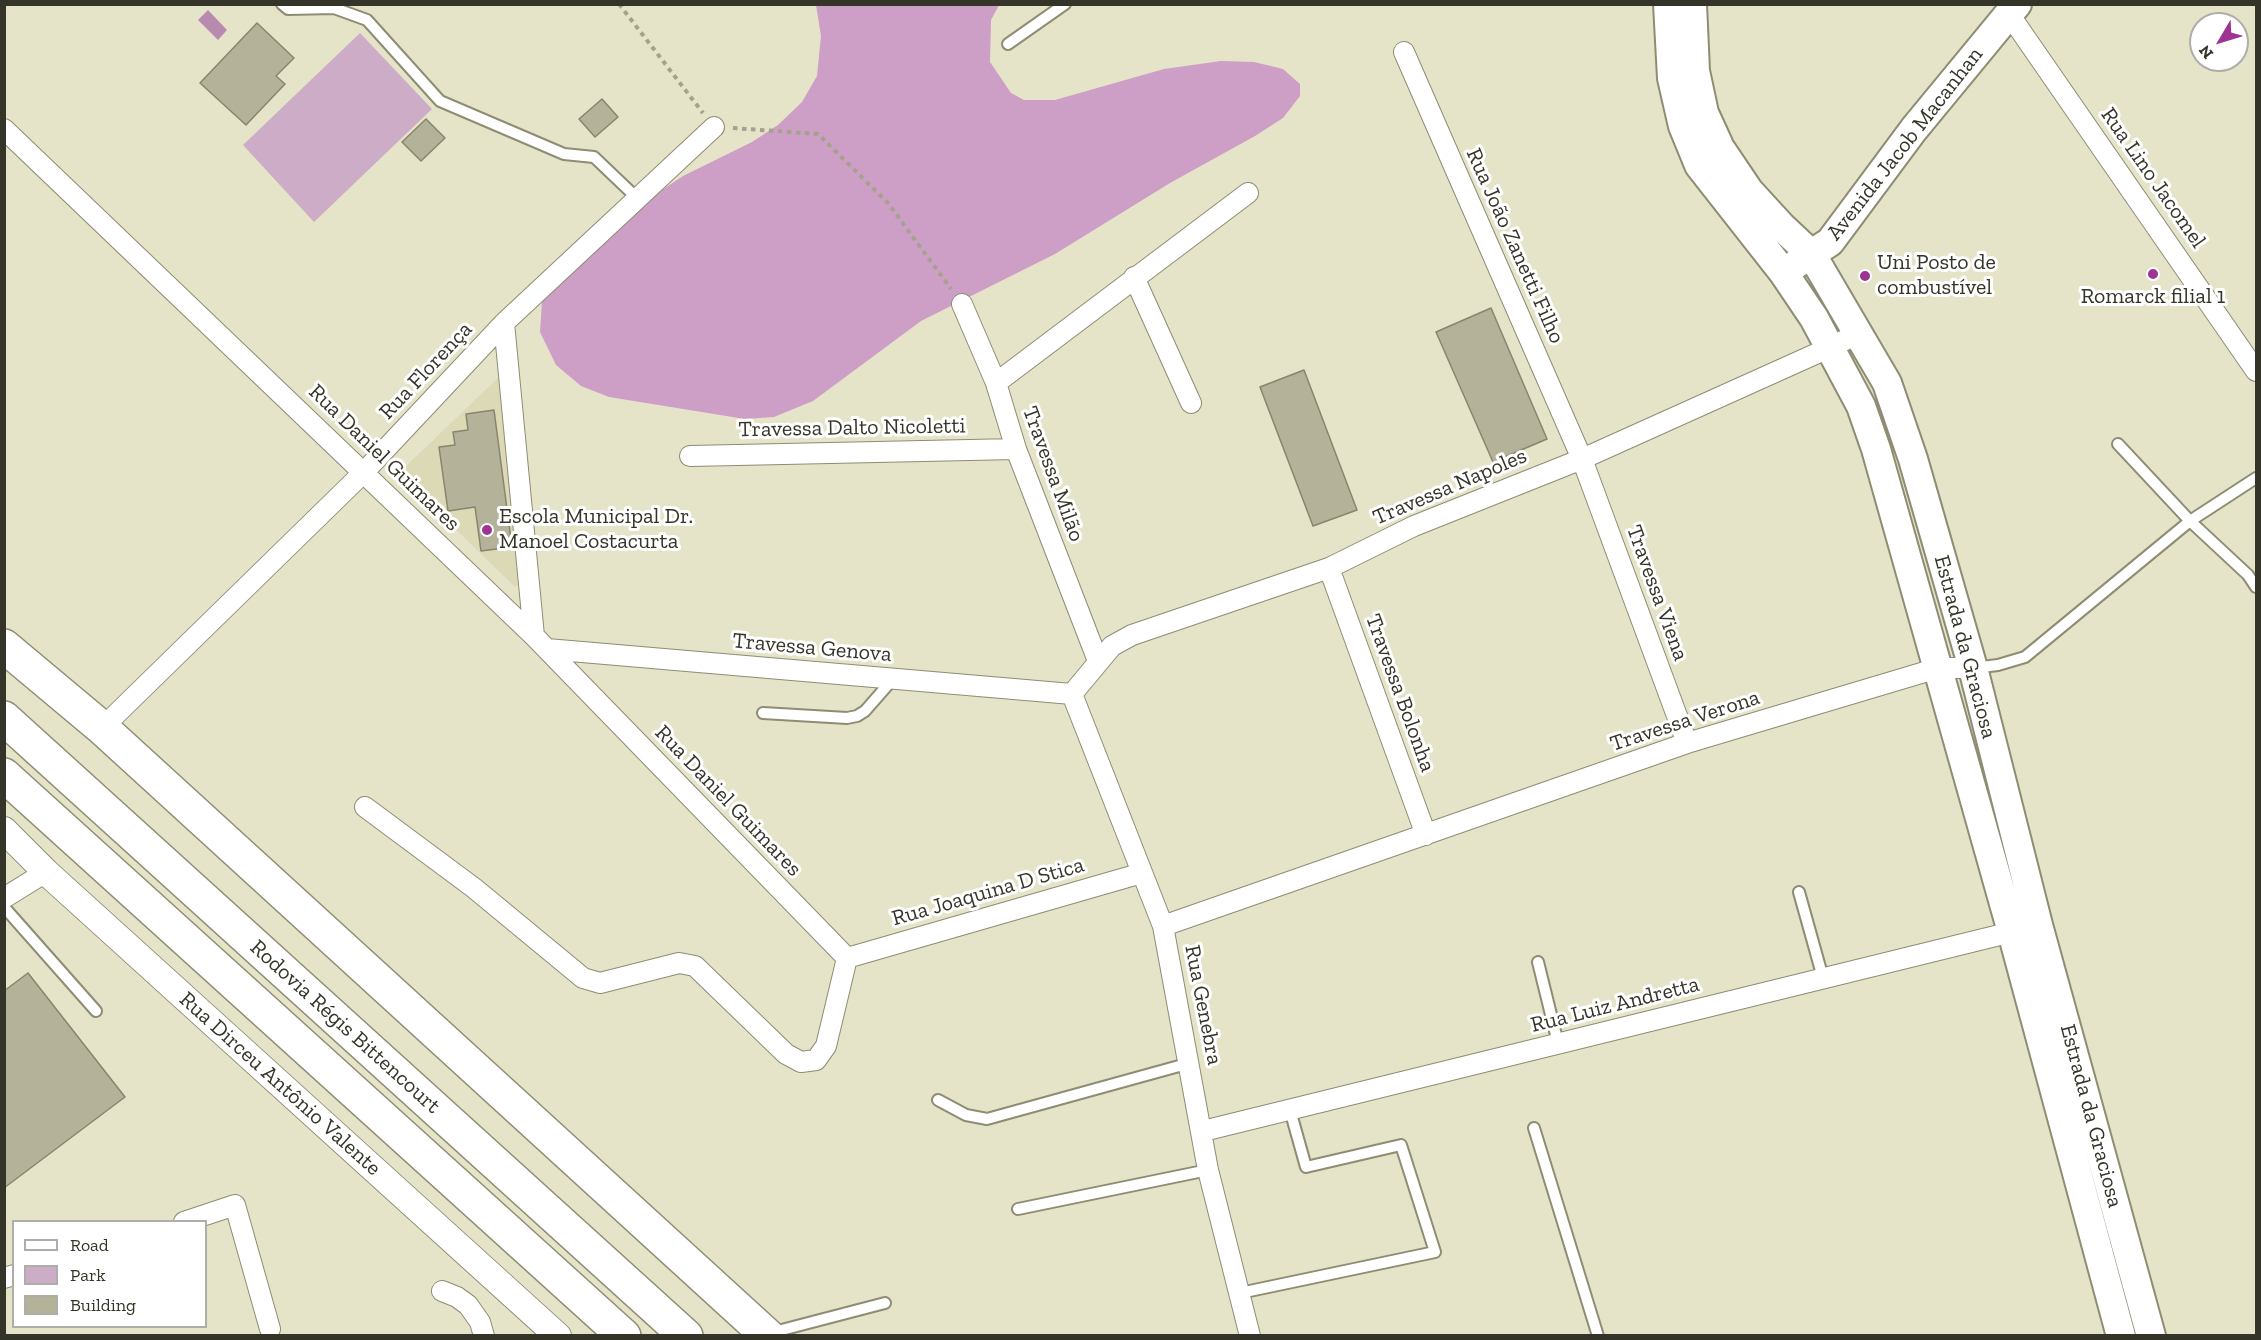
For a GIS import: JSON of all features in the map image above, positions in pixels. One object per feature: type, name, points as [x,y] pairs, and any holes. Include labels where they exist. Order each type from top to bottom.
[{"type":"highway","points":[[4,646],[102,728],[767,1335]]},
{"type":"highway","name":"Rodovia Régis Bittencourt","points":[[4,718],[686,1335]]},
{"type":"highway","name":"Rodovia Régis Bittencourt","points":[[4,775],[624,1335]]},
{"type":"main road","name":"Estrada da Graciosa","points":[[1668,4],[1672,78],[1683,126],[1699,165],[1783,272],[1831,348],[1862,406],[1938,668],[2025,928],[2151,1335]]},
{"type":"main road","name":"Estrada da Graciosa","points":[[1692,4],[1695,71],[1704,113],[1720,148],[1749,191],[1812,255],[1887,383],[1906,437],[1973,668],[2025,928],[2121,1335]]},
{"type":"main road","name":"Avenida Jacob Macanhan","points":[[1783,272],[1830,242],[1914,129],[2013,9]]},
{"type":"street","name":"Rua Lino Jacomel","points":[[2013,9],[2256,371]]},
{"type":"street","name":"Rua João Zanetti Filho","points":[[1404,52],[1582,459]]},
{"type":"street","name":"Rua Florença","points":[[102,728],[364,472],[504,323],[714,127]]},
{"type":"street","name":"Rua Daniel Guimares","points":[[4,129],[541,643],[847,958]]},
{"type":"street","points":[[996,383],[1248,193]]},
{"type":"street","points":[[1134,277],[1191,402]]},
{"type":"street","name":"Travessa Milão","points":[[962,304],[996,383],[1016,449],[1098,661]]},
{"type":"street","points":[[504,323],[541,643]]},
{"type":"street","name":"Travessa Napoles","points":[[1072,694],[1112,646],[1132,635],[1329,568],[1413,526],[1582,459],[1831,348],[1859,333]]},
{"type":"street","name":"Travessa Dalto Nicoletti","points":[[690,456],[1016,449]]},
{"type":"street","name":"Travessa Viena","points":[[1582,459],[1687,743]]},
{"type":"street","name":"Travessa Bolonha","points":[[1329,568],[1426,835]]},
{"type":"street","name":"Travessa Genova","points":[[541,643],[893,679],[1072,694]]},
{"type":"street","name":"Travessa Verona","points":[[1163,926],[1687,743],[1938,668],[1973,668]]},
{"type":"street","name":"Rua Genebra","points":[[1072,694],[1163,926],[1203,1131],[1208,1170],[1250,1335]]},
{"type":"street","points":[[365,807],[474,888],[583,978],[600,983],[679,963],[695,966],[786,1054],[801,1062],[816,1060],[826,1046],[847,958]]},
{"type":"street","name":"Rua Dirceu Antônio Valente","points":[[4,830],[46,872],[558,1335]]},
{"type":"street","points":[[4,898],[46,872]]},
{"type":"street","name":"Rua Joaquina D Stica","points":[[847,958],[1142,873]]},
{"type":"street","name":"Rua Luiz Andretta","points":[[1203,1131],[2025,928]]},
{"type":"street","points":[[187,1220],[235,1205],[270,1329]]},
{"type":"street","points":[[442,1291],[457,1297],[468,1305],[480,1322],[484,1335]]},
{"type":"lane","points":[[282,4],[288,9],[334,8],[367,20],[440,101],[564,154],[594,158],[637,198]]},
{"type":"lane","points":[[1008,44],[1065,4]]},
{"type":"lane","points":[[2118,444],[2190,520],[2248,575],[2256,587]]},
{"type":"lane","name":"Travessa Verona","points":[[1973,668],[1998,665],[2025,657],[2190,520],[2256,478]]},
{"type":"lane","points":[[2248,575],[2256,565]]},
{"type":"lane","points":[[763,713],[847,718],[857,716],[866,711],[893,679]]},
{"type":"lane","points":[[1799,891],[1823,978]]},
{"type":"lane","points":[[4,907],[96,1011]]},
{"type":"lane","points":[[1538,962],[1558,1044]]},
{"type":"lane","points":[[938,1100],[966,1115],[987,1119],[1190,1063]]},
{"type":"lane","points":[[1240,1293],[1435,1252],[1401,1145],[1306,1167],[1290,1110]]},
{"type":"lane","points":[[1534,1128],[1598,1335]]},
{"type":"lane","points":[[1018,1209],[1208,1170]]},
{"type":"lane","points":[[767,1335],[885,1303]]},
{"type":"path","points":[[619,4],[714,127],[818,134],[888,203],[962,304]]},
{"type":"shaded area","points":[[816,5],[999,5],[991,20],[990,62],[1011,93],[1024,100],[1055,100],[1164,69],[1221,61],[1254,62],[1283,69],[1300,84],[1300,96],[1283,118],[1255,136],[1170,183],[1055,254],[921,321],[813,401],[774,417],[745,419],[609,397],[581,386],[556,365],[540,332],[542,302],[553,277],[632,210],[683,176],[752,142],[778,125],[802,102],[817,76],[821,36]]},
{"type":"shaded area","points":[[208,10],[227,30],[218,40],[198,20]]},
{"type":"shaded area","name":"Escola Municipal Dr. Manoel Costacurta","points":[[498,378],[504,380],[522,583],[515,587],[402,477],[403,469]]},
{"type":"green space","points":[[360,33],[432,109],[314,222],[243,145]]},
{"type":"building","points":[[257,23],[294,58],[276,76],[285,84],[246,125],[200,83]]},
{"type":"building","points":[[602,99],[618,117],[595,137],[579,119]]},
{"type":"building","points":[[426,119],[445,138],[421,161],[402,142]]},
{"type":"building","points":[[1491,308],[1547,439],[1493,462],[1436,332]]},
{"type":"building","points":[[1304,370],[1357,510],[1313,526],[1260,387]]},
{"type":"building","points":[[494,410],[512,547],[481,551],[475,507],[448,511],[439,447],[455,445],[453,432],[468,430],[466,414]]},
{"type":"building","points":[[28,973],[125,1097],[4,1188],[4,991]]},
{"type":"place","name":"Romarck filial 1","points":[[2153,274]]},
{"type":"place","name":"Uni Posto de combustível","points":[[1865,276]]},
{"type":"place","name":"Escola Municipal Dr. Manoel Costacurta","points":[[487,530]]}]
